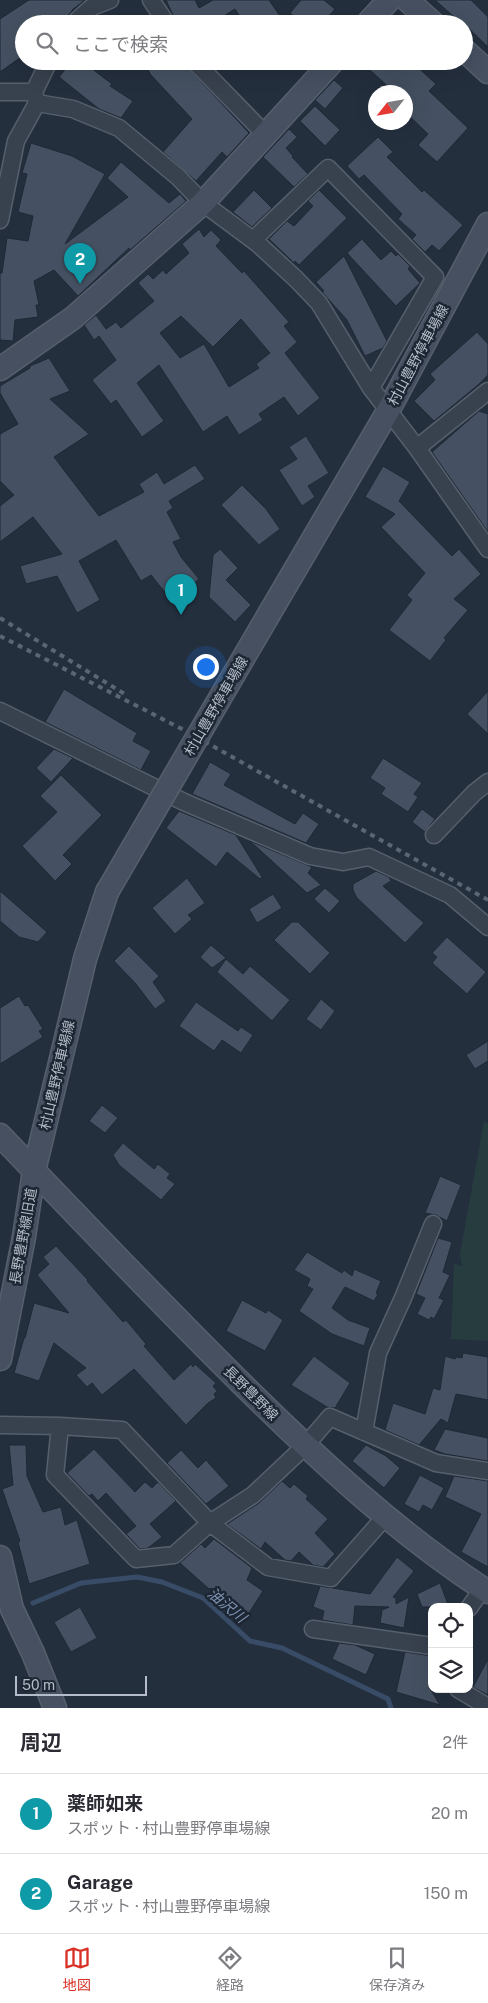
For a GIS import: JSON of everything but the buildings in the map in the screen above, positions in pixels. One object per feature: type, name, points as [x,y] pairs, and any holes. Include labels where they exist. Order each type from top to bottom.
[{"type":"main road","points":[[375,15],[389,0]]},
{"type":"main road","points":[[407,0],[424,15]]},
{"type":"main road","points":[[473,58],[488,72]]},
{"type":"main road","points":[[0,370],[73,318],[203,203],[325,70]]},
{"type":"main road","name":"村山豊野停車場線","points":[[34,1171],[85,959],[107,892],[388,411],[488,224]]},
{"type":"main road","points":[[0,1135],[34,1171]]},
{"type":"main road","name":"長野豊野線旧道","points":[[0,1359],[24,1237],[34,1171]]},
{"type":"main road","name":"長野豊野線","points":[[34,1171],[189,1332],[305,1446],[385,1518],[485,1590]]},
{"type":"main road","points":[[0,1557],[6,1608],[33,1653],[55,1708]]},
{"type":"street","points":[[83,15],[92,7],[110,0]]},
{"type":"street","points":[[151,0],[161,15]]},
{"type":"street","points":[[0,220],[16,141],[36,98],[46,70]]},
{"type":"street","points":[[203,70],[266,135]]},
{"type":"street","points":[[0,92],[36,98],[73,109],[119,128],[178,177],[203,203],[253,240],[296,279],[319,303],[371,388],[417,448],[488,549]]},
{"type":"street","points":[[253,240],[328,168],[435,277],[371,388]]},
{"type":"street","points":[[417,448],[488,391]]},
{"type":"street","points":[[0,711],[184,802],[310,856],[343,862],[369,857],[450,895],[488,927]]},
{"type":"street","points":[[434,835],[474,792],[488,782]]},
{"type":"street","points":[[364,1432],[378,1353],[403,1298],[432,1224]]},
{"type":"street","points":[[60,1426],[55,1475],[136,1559],[174,1555],[210,1523],[253,1495],[305,1446],[330,1417],[436,1463],[488,1471]]},
{"type":"street","points":[[0,1425],[122,1430],[210,1523],[268,1567],[331,1578],[385,1518]]},
{"type":"street","points":[[473,1604],[485,1590]]},
{"type":"street","points":[[313,1628],[428,1645]]},
{"type":"street","points":[[465,1693],[488,1707]]},
{"type":"green space","points":[[484,1121],[488,1124],[488,1341],[451,1339],[454,1264],[462,1266],[460,1254]]},
{"type":"waterway","name":"油沢川","points":[[33,1603],[81,1583],[137,1577],[162,1582],[203,1598],[250,1641],[282,1648],[388,1699],[391,1708]]},
{"type":"railway","points":[[0,618],[128,696]]},
{"type":"railway","points":[[0,636],[184,730],[488,900]]},
{"type":"place","name":"Garage","points":[[80,284]]},
{"type":"place","name":"薬師如来","points":[[181,615]]}]
